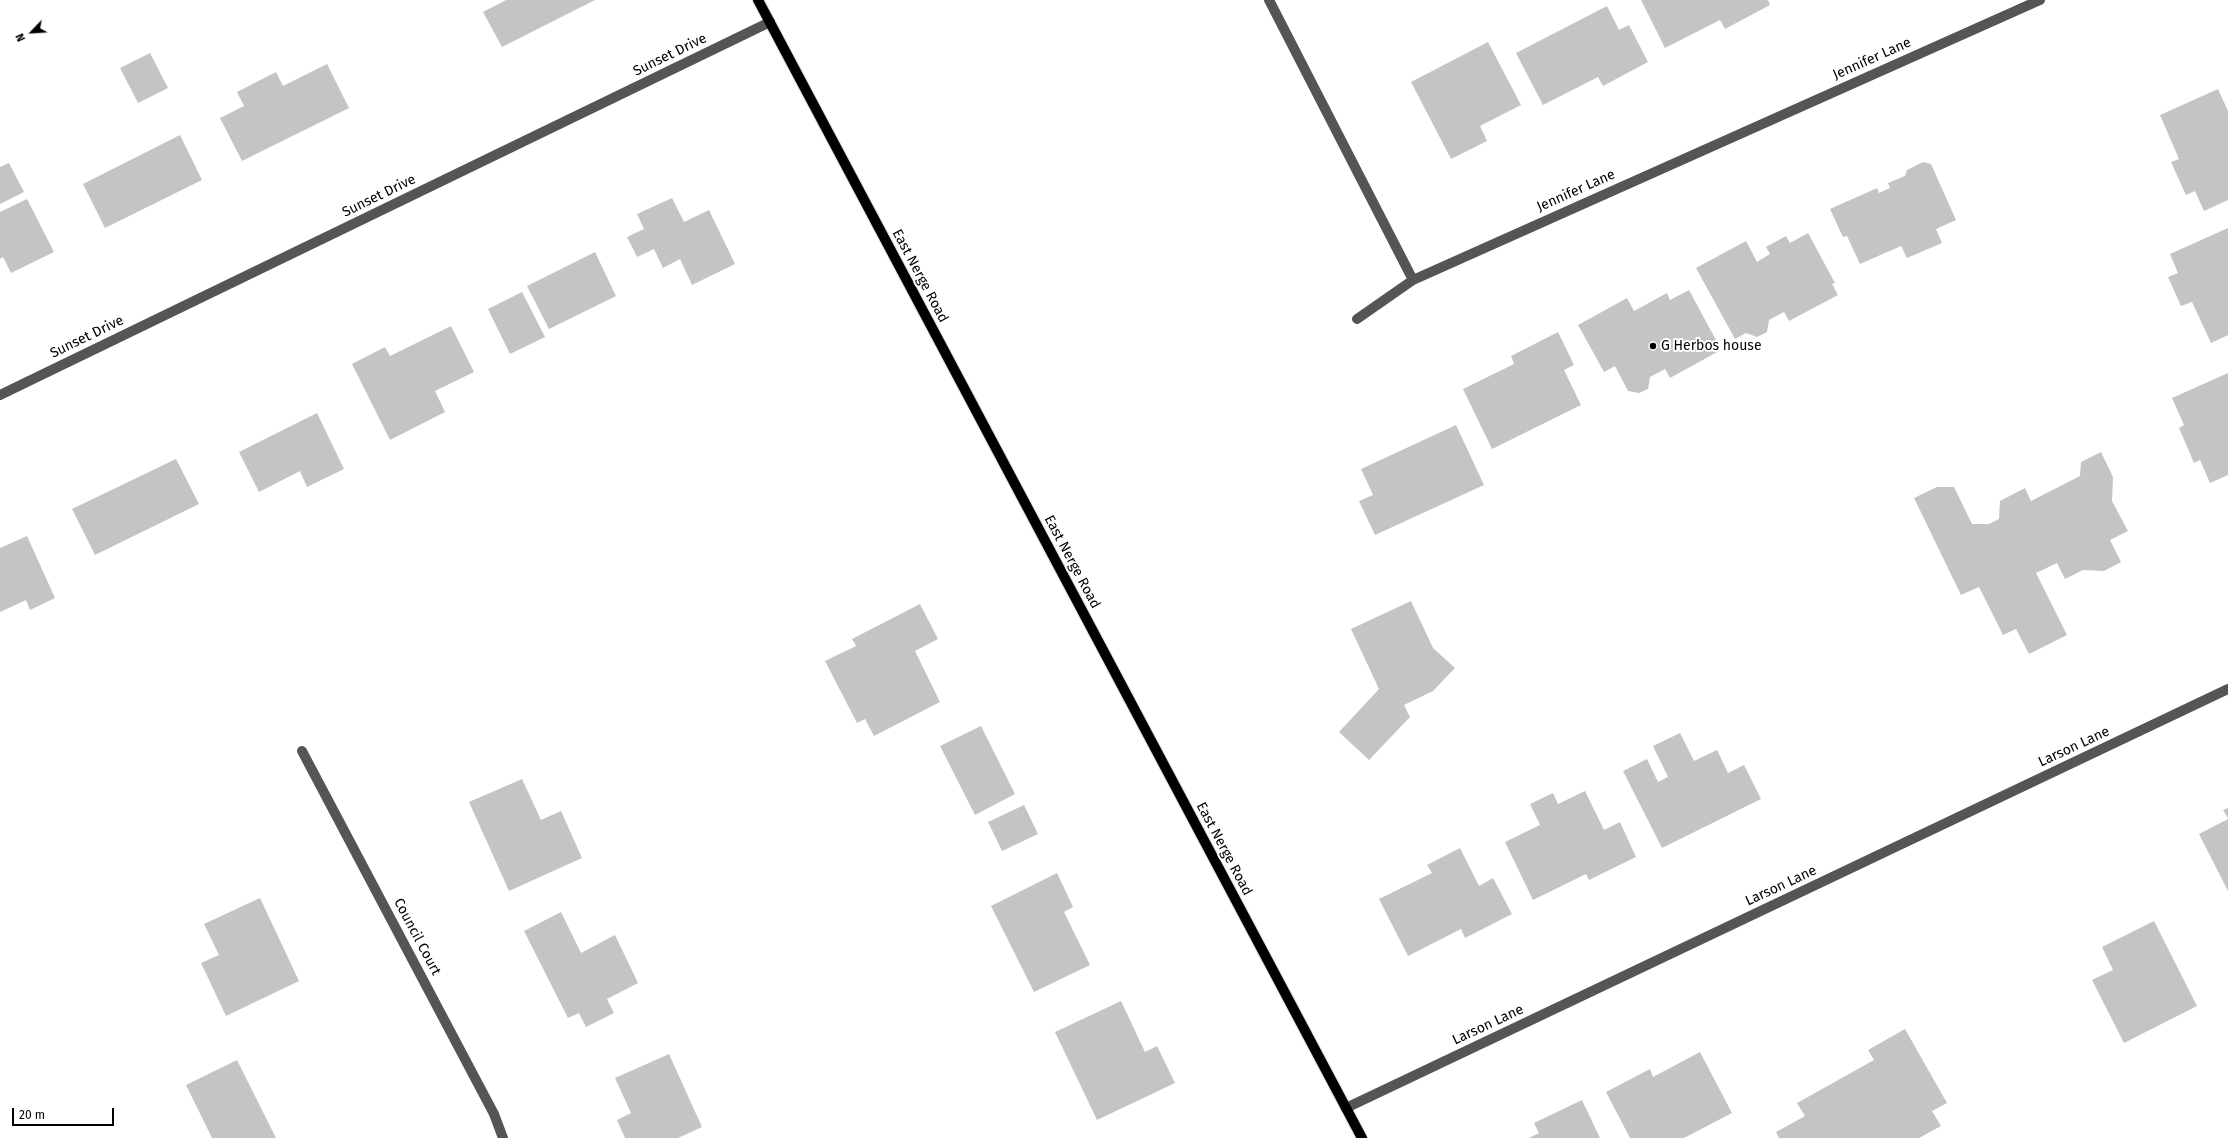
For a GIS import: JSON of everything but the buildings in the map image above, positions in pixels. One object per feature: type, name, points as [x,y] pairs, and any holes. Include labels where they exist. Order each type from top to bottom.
[{"type":"main road","name":"East Nerge Road","points":[[758,0],[1362,1138]]},
{"type":"street","points":[[1268,0],[1413,280]]},
{"type":"street","name":"Jennifer Lane","points":[[1357,319],[1413,280],[2040,0]]},
{"type":"street","name":"Sunset Drive","points":[[0,395],[770,22]]},
{"type":"street","name":"Larson Lane","points":[[1346,1108],[2228,689]]},
{"type":"street","name":"Council Court","points":[[302,752],[494,1114],[503,1138]]},
{"type":"place","name":"G Herbos house","points":[[1653,346]]}]
